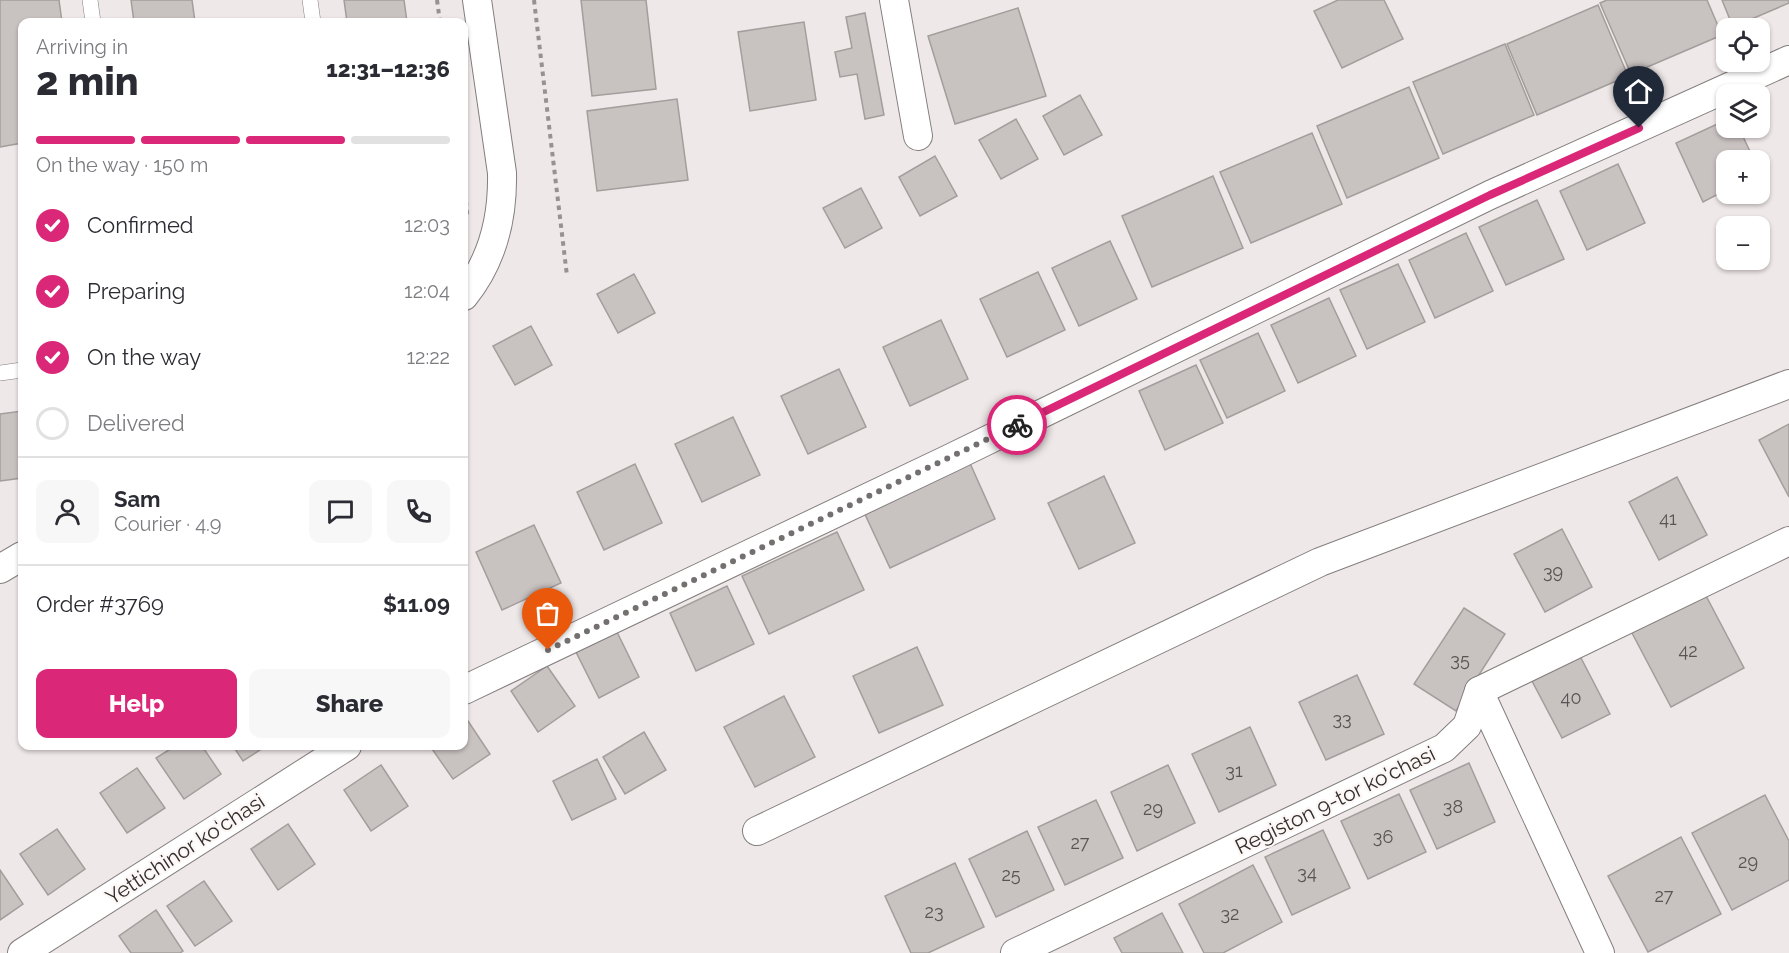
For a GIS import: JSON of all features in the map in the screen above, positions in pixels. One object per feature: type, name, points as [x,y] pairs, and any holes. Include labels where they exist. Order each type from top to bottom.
[{"type":"street","points":[[468,292],[488,258],[497,231],[503,193],[477,0]]},
{"type":"street","points":[[894,0],[918,136]]},
{"type":"street","points":[[468,688],[972,447],[1490,195],[1789,60]]},
{"type":"street","points":[[757,831],[1320,562],[1789,384]]},
{"type":"street","points":[[1600,953],[1479,692],[1789,541]]},
{"type":"street","points":[[0,569],[18,558]]},
{"type":"street","name":"Registon 9-tor ko'chasi","points":[[1015,953],[1444,748],[1467,726],[1479,692]]},
{"type":"street","name":"Yettichinor ko‘chasi","points":[[22,953],[341,750]]},
{"type":"lane","points":[[90,0],[92,18]]},
{"type":"lane","points":[[310,0],[312,18]]},
{"type":"lane","points":[[0,373],[18,371]]},
{"type":"path","points":[[436,0],[439,18]]},
{"type":"path","points":[[534,0],[567,276]]},
{"type":"building","points":[[0,0],[59,0],[61,18],[18,18],[18,144],[0,147]]},
{"type":"building","points":[[131,0],[192,0],[194,18],[133,18]]},
{"type":"building","points":[[344,0],[404,0],[406,18],[346,18]]},
{"type":"building","points":[[581,0],[646,0],[656,89],[592,96]]},
{"type":"building","points":[[1338,0],[1384,0],[1403,39],[1342,68],[1314,11]]},
{"type":"building","points":[[1607,0],[1707,0],[1716,21],[1716,38],[1631,74],[1600,3]]},
{"type":"building","points":[[1722,0],[1789,0],[1789,3],[1754,18],[1729,18]]},
{"type":"building","points":[[1598,5],[1628,76],[1537,115],[1507,44]]},
{"type":"building","points":[[1018,8],[1046,96],[955,124],[928,36]]},
{"type":"building","points":[[865,13],[884,115],[865,119],[857,74],[840,77],[835,52],[852,48],[846,17]]},
{"type":"building","points":[[804,22],[816,100],[750,111],[738,32]]},
{"type":"building","points":[[1505,44],[1534,115],[1443,154],[1413,82]]},
{"type":"building","points":[[1409,87],[1439,158],[1347,198],[1317,126]]},
{"type":"building","points":[[1080,95],[1102,135],[1064,155],[1043,116]]},
{"type":"building","points":[[677,99],[688,180],[597,191],[587,111]]},
{"type":"building","points":[[1016,119],[1038,159],[1001,179],[979,140]]},
{"type":"building","points":[[1716,125],[1716,138],[1744,138],[1749,150],[1716,150],[1716,195],[1703,202],[1676,143]]},
{"type":"building","points":[[1312,133],[1342,204],[1251,243],[1220,172]]},
{"type":"building","points":[[935,156],[957,196],[920,216],[899,177]]},
{"type":"building","points":[[1618,164],[1645,223],[1587,250],[1560,191]]},
{"type":"building","points":[[1213,176],[1243,248],[1152,287],[1122,216]]},
{"type":"building","points":[[861,188],[882,228],[845,248],[823,208]]},
{"type":"building","points":[[1537,200],[1564,259],[1506,285],[1479,227]]},
{"type":"building","points":[[1466,233],[1493,291],[1435,318],[1409,260]]},
{"type":"building","points":[[1110,241],[1137,299],[1079,326],[1052,268]]},
{"type":"building","points":[[1398,264],[1425,322],[1367,349],[1340,290]]},
{"type":"building","points":[[1038,272],[1065,330],[1007,357],[980,299]]},
{"type":"building","points":[[634,274],[655,313],[618,333],[597,294]]},
{"type":"building","points":[[1329,298],[1356,356],[1298,383],[1271,325]]},
{"type":"building","points":[[941,320],[968,379],[910,406],[883,347]]},
{"type":"building","points":[[531,326],[552,365],[515,385],[493,346]]},
{"type":"building","points":[[1258,333],[1285,391],[1227,418],[1200,360]]},
{"type":"building","points":[[1196,365],[1223,423],[1165,450],[1139,391]]},
{"type":"building","points":[[839,369],[866,427],[808,454],[781,396]]},
{"type":"building","points":[[18,412],[18,479],[0,481],[0,414]]},
{"type":"building","points":[[733,417],[760,475],[702,502],[675,444]]},
{"type":"building","points":[[1789,424],[1789,497],[1759,440]]},
{"type":"building","points":[[969,461],[995,519],[890,568],[863,510]]},
{"type":"building","points":[[635,464],[662,523],[604,550],[577,492]]},
{"type":"building","points":[[1104,476],[1135,543],[1079,569],[1048,503]]},
{"type":"building","points":[[1677,477],[1707,535],[1659,560],[1629,502]]},
{"type":"building","points":[[534,525],[561,583],[502,610],[476,552]]},
{"type":"building","points":[[1562,529],[1592,587],[1545,612],[1514,554]]},
{"type":"building","points":[[837,532],[864,590],[769,634],[742,576]]},
{"type":"building","points":[[727,586],[754,644],[696,671],[670,613]]},
{"type":"building","points":[[1704,592],[1744,668],[1671,707],[1631,631]]},
{"type":"building","points":[[1464,608],[1505,634],[1456,711],[1414,684]]},
{"type":"building","points":[[617,632],[639,677],[599,698],[576,652]]},
{"type":"building","points":[[917,647],[943,705],[879,733],[853,676]]},
{"type":"building","points":[[1580,656],[1610,714],[1562,738],[1532,681]]},
{"type":"building","points":[[547,666],[575,706],[538,732],[511,691]]},
{"type":"building","points":[[1357,675],[1384,734],[1326,760],[1299,702]]},
{"type":"building","points":[[784,696],[815,757],[755,787],[724,727]]},
{"type":"building","points":[[468,721],[490,754],[453,779],[433,750],[468,750]]},
{"type":"building","points":[[1250,727],[1276,785],[1219,812],[1192,754]]},
{"type":"building","points":[[644,732],[666,770],[625,794],[603,757]]},
{"type":"building","points":[[169,750],[205,750],[221,774],[184,799],[156,758]]},
{"type":"building","points":[[236,750],[260,750],[243,761]]},
{"type":"building","points":[[597,759],[616,799],[572,820],[553,781]]},
{"type":"building","points":[[1469,763],[1495,822],[1437,849],[1410,790]]},
{"type":"building","points":[[381,765],[408,806],[371,831],[344,790]]},
{"type":"building","points":[[1168,765],[1195,823],[1137,851],[1111,792]]},
{"type":"building","points":[[137,768],[165,808],[127,833],[100,793]]},
{"type":"building","points":[[1399,794],[1426,852],[1368,879],[1341,821]]},
{"type":"building","points":[[1765,795],[1789,841],[1789,880],[1732,910],[1692,833]]},
{"type":"building","points":[[1096,800],[1123,858],[1065,885],[1038,827]]},
{"type":"building","points":[[288,824],[315,864],[278,890],[251,849]]},
{"type":"building","points":[[57,829],[85,869],[48,895],[20,854]]},
{"type":"building","points":[[1323,830],[1350,888],[1292,915],[1265,857]]},
{"type":"building","points":[[1027,831],[1054,890],[996,917],[969,859]]},
{"type":"building","points":[[1681,837],[1721,914],[1648,952],[1608,876]]},
{"type":"building","points":[[955,863],[984,927],[928,953],[911,953],[885,896]]},
{"type":"building","points":[[1253,865],[1282,922],[1223,953],[1204,953],[1179,904]]},
{"type":"building","points":[[0,870],[23,904],[0,920]]},
{"type":"building","points":[[204,881],[232,921],[195,946],[167,906]]},
{"type":"building","points":[[156,910],[183,951],[180,953],[131,953],[119,936]]},
{"type":"building","points":[[1162,913],[1183,953],[1122,953],[1114,938]]},
{"type":"way so far","points":[[548,650],[1017,425]]},
{"type":"route","points":[[1017,425],[1490,195],[1639,128]]}]
